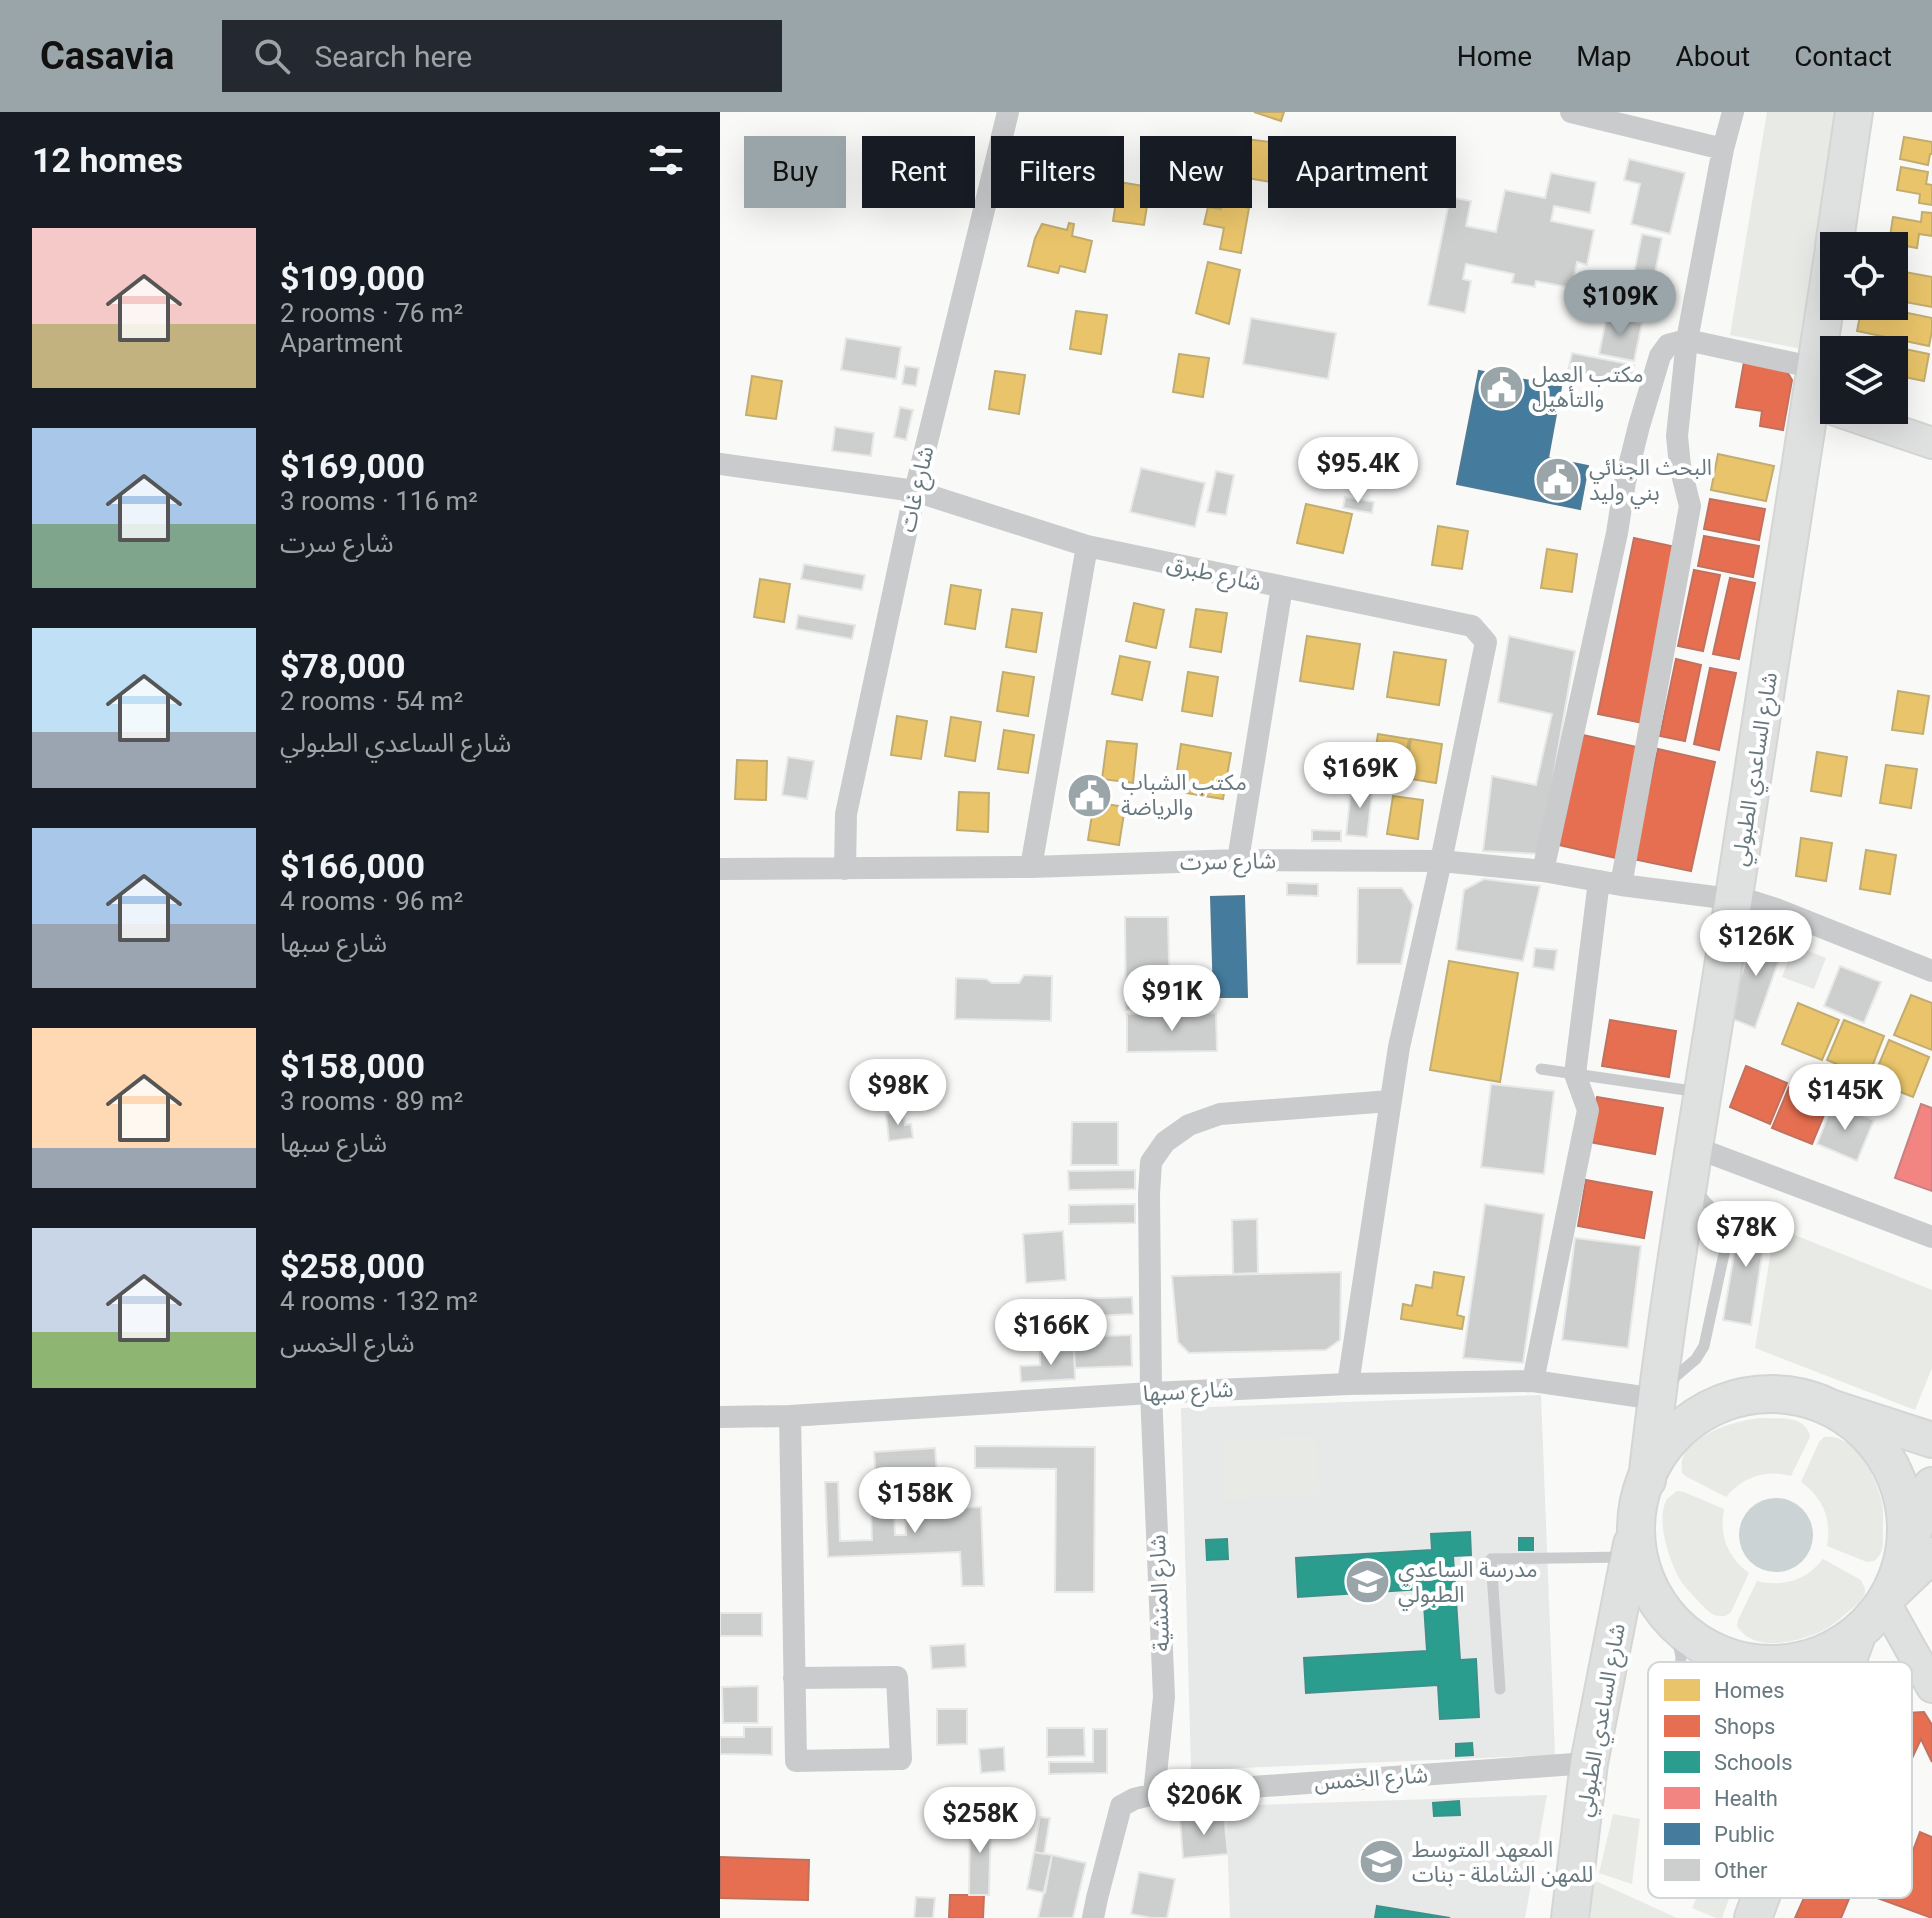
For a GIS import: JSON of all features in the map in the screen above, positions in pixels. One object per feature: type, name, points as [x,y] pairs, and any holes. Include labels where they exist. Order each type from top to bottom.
[{"type":"highway","name":"شارع الساعدي الطبولي","points":[[1836,232],[1854,112]]},
{"type":"highway","name":"شارع الساعدي الطبولي","points":[[1647,1480],[1656,1396],[1734,899],[1820,419]]},
{"type":"highway","points":[[1762,1662],[1721,1654],[1696,1641],[1674,1623],[1657,1602],[1644,1577],[1633,1540],[1647,1480],[1657,1456],[1674,1434],[1696,1416],[1721,1403],[1748,1396],[1776,1394],[1804,1398],[1830,1407],[1855,1423],[1876,1443],[1892,1468],[1902,1495],[1906,1524],[1918,1554]]},
{"type":"highway","points":[[1784,1662],[1803,1660],[1832,1649],[1858,1632],[1887,1599],[1898,1575],[1918,1554],[1932,1486]]},
{"type":"highway","name":"شارع الساعدي الطبولي","points":[[1570,1918],[1589,1763],[1633,1540]]},
{"type":"highway","points":[[1847,1662],[1858,1632]]},
{"type":"highway","points":[[1753,1918],[1760,1898]]},
{"type":"main road","points":[[1887,424],[1932,443]]},
{"type":"main road","points":[[1830,1407],[1932,1440]]},
{"type":"main road","points":[[1887,1599],[1932,1687]]},
{"type":"street","name":"شارع غات","points":[[845,869],[846,814],[915,491],[1008,112]]},
{"type":"street","points":[[1571,112],[1723,149]]},
{"type":"street","points":[[1533,1381],[1588,1110],[1575,1074],[1610,883],[1690,506],[1680,466],[1677,436],[1687,340],[1723,149],[1733,112]]},
{"type":"street","points":[[1543,871],[1617,533],[1625,482],[1660,356],[1668,345],[1687,340],[1820,395]]},
{"type":"street","name":"شارع طبرق","points":[[720,464],[915,491],[1087,546],[1472,626],[1486,642],[1441,861]]},
{"type":"street","points":[[1031,867],[1087,546]]},
{"type":"street","points":[[1238,860],[1282,587]]},
{"type":"street","name":"شارع سرت","points":[[720,869],[1031,867],[1238,860],[1441,861],[1543,871],[1734,899],[1776,909],[1932,971]]},
{"type":"street","points":[[1348,1384],[1399,1047],[1441,861]]},
{"type":"street","name":"شارع المنشية","points":[[1154,1794],[1164,1697],[1151,1393],[1151,1162],[1165,1142],[1189,1125],[1220,1114],[1390,1101]]},
{"type":"street","points":[[1694,1147],[1932,1237]]},
{"type":"street","name":"شارع سبها","points":[[720,1417],[790,1416],[1348,1384],[1533,1381],[1656,1396]]},
{"type":"street","points":[[790,1416],[794,1678],[796,1761],[901,1759],[897,1677],[794,1678]]},
{"type":"street","name":"شارع الخمس","points":[[1093,1918],[1121,1806],[1134,1799],[1154,1794],[1589,1763]]},
{"type":"lane","points":[[1541,1069],[1703,1092]]},
{"type":"lane","points":[[1500,1689],[1491,1559],[1633,1540]]},
{"type":"lane","points":[[1674,1623],[1681,1662]]},
{"type":"shaded area","points":[[1767,112],[1839,112],[1802,349],[1730,335]]},
{"type":"shaded area","points":[[1794,945],[1826,958],[1814,989],[1782,977]]},
{"type":"shaded area","points":[[1775,1227],[1932,1290],[1932,1368],[1915,1410],[1755,1348]]},
{"type":"shaded area","name":"مدرسة الساعدي الطبولي","points":[[1541,1395],[1555,1755],[1191,1770],[1181,1408]]},
{"type":"shaded area","points":[[1763,1418],[1792,1420],[1808,1430],[1810,1437],[1791,1476],[1755,1476],[1726,1497],[1682,1473],[1682,1460],[1687,1450],[1705,1435],[1741,1421]]},
{"type":"shaded area","points":[[1316,1436],[1319,1494],[1225,1499],[1222,1441]]},
{"type":"shaded area","points":[[1824,1437],[1846,1442],[1855,1449],[1874,1480],[1882,1502],[1883,1518],[1882,1549],[1875,1561],[1867,1562],[1827,1546],[1828,1527],[1824,1510],[1815,1495],[1801,1482]]},
{"type":"shaded area","points":[[1677,1491],[1724,1509],[1726,1545],[1735,1560],[1749,1573],[1731,1612],[1726,1616],[1714,1615],[1704,1607],[1681,1581],[1671,1560],[1662,1517],[1667,1499]]},
{"type":"shaded area","points":[[1769,1498],[1783,1498],[1797,1504],[1807,1514],[1813,1535],[1807,1556],[1797,1566],[1783,1572],[1769,1572],[1755,1566],[1745,1556],[1739,1542],[1739,1528],[1745,1514],[1755,1504]]},
{"type":"shaded area","points":[[1823,1559],[1861,1580],[1865,1588],[1861,1600],[1837,1621],[1814,1634],[1778,1643],[1754,1640],[1737,1626],[1757,1581],[1776,1583],[1802,1577]]},
{"type":"shaded area","name":"المعهد المتوسط للمهن الشاملة - بنات","points":[[1547,1795],[1525,1918],[1230,1918],[1226,1806]]},
{"type":"shaded area","points":[[1613,1814],[1640,1819],[1632,1884],[1599,1873]]},
{"type":"shaded area","points":[[1594,1881],[1598,1882],[1677,1918],[1590,1918]]},
{"type":"shaded area","points":[[1696,1898],[1729,1898],[1722,1918],[1692,1908]]},
{"type":"building: Homes","points":[[1254,112],[1284,112],[1281,121]]},
{"type":"building: Homes","points":[[1904,137],[1932,142],[1928,165],[1900,159]]},
{"type":"building: Homes","points":[[1252,140],[1268,142],[1268,182],[1252,179]]},
{"type":"building: Homes","points":[[1901,167],[1928,172],[1926,184],[1932,185],[1932,205],[1919,203],[1920,194],[1897,190]]},
{"type":"building: Homes","points":[[1124,183],[1140,185],[1140,208],[1147,208],[1144,225],[1113,221],[1115,208],[1124,208]]},
{"type":"building: Homes","points":[[1208,208],[1249,208],[1241,253],[1220,249],[1224,228],[1204,224]]},
{"type":"building: Homes","points":[[1922,212],[1932,213],[1932,236],[1919,234],[1917,248],[1908,246],[1908,232],[1891,232],[1893,217],[1921,222]]},
{"type":"building: Homes","points":[[1069,223],[1074,224],[1072,236],[1092,241],[1085,272],[1060,266],[1058,273],[1028,266],[1042,224],[1067,230]]},
{"type":"building: Homes","points":[[1208,262],[1240,270],[1229,324],[1196,313]]},
{"type":"building: Homes","points":[[1908,273],[1932,277],[1932,307],[1908,303]]},
{"type":"building: Homes","points":[[1076,311],[1107,315],[1101,354],[1070,349]]},
{"type":"building: Homes","points":[[1908,313],[1932,318],[1929,346],[1908,342],[1908,336],[1881,336],[1857,331],[1859,320],[1908,320]]},
{"type":"building: Homes","points":[[1908,350],[1929,354],[1924,381],[1908,378]]},
{"type":"building: Homes","points":[[1179,354],[1209,358],[1203,397],[1173,392]]},
{"type":"building: Homes","points":[[995,371],[1025,375],[1019,414],[989,409]]},
{"type":"building: Homes","points":[[752,376],[782,381],[776,419],[746,415]]},
{"type":"building: Homes","points":[[1718,454],[1774,466],[1766,501],[1711,490]]},
{"type":"building: Homes","points":[[1306,504],[1352,514],[1343,553],[1297,543]]},
{"type":"building: Homes","points":[[1438,526],[1468,531],[1462,569],[1432,565]]},
{"type":"building: Homes","points":[[1547,549],[1577,554],[1572,592],[1541,588]]},
{"type":"building: Homes","points":[[760,579],[790,584],[784,622],[754,617]]},
{"type":"building: Homes","points":[[951,585],[981,590],[975,629],[945,624]]},
{"type":"building: Homes","points":[[1134,603],[1164,610],[1156,648],[1126,641]]},
{"type":"building: Homes","points":[[1012,609],[1042,613],[1036,652],[1006,647]]},
{"type":"building: Homes","points":[[1196,609],[1227,613],[1221,652],[1190,647]]},
{"type":"building: Homes","points":[[1307,636],[1360,644],[1353,689],[1300,681]]},
{"type":"building: Homes","points":[[1394,652],[1446,660],[1439,705],[1387,697]]},
{"type":"building: Homes","points":[[1120,656],[1150,662],[1142,700],[1112,694]]},
{"type":"building: Homes","points":[[1003,672],[1034,677],[1028,716],[997,711]]},
{"type":"building: Homes","points":[[1188,672],[1218,677],[1212,716],[1182,711]]},
{"type":"building: Homes","points":[[1898,691],[1929,696],[1923,734],[1892,730]]},
{"type":"building: Homes","points":[[897,716],[927,721],[921,759],[891,755]]},
{"type":"building: Homes","points":[[951,717],[981,722],[975,761],[945,756]]},
{"type":"building: Homes","points":[[1004,730],[1034,735],[1028,773],[998,769]]},
{"type":"building: Homes","points":[[1378,734],[1409,739],[1403,777],[1372,773]]},
{"type":"building: Homes","points":[[1411,739],[1442,744],[1436,783],[1405,778]]},
{"type":"building: Homes","points":[[1107,741],[1137,744],[1133,783],[1102,779]]},
{"type":"building: Homes","points":[[1181,744],[1231,753],[1223,799],[1174,791]]},
{"type":"building: Homes","points":[[1817,752],[1847,757],[1841,796],[1811,791]]},
{"type":"building: Homes","points":[[737,760],[767,761],[766,800],[735,799]]},
{"type":"building: Homes","points":[[1886,765],[1917,769],[1911,808],[1880,803]]},
{"type":"building: Homes","points":[[959,792],[989,793],[988,832],[957,830]]},
{"type":"building: Homes","points":[[1393,796],[1423,800],[1418,839],[1387,834]]},
{"type":"building: Homes","points":[[1094,802],[1125,807],[1119,845],[1088,840]]},
{"type":"building: Homes","points":[[1801,838],[1832,843],[1826,881],[1796,876]]},
{"type":"building: Homes","points":[[1866,850],[1896,855],[1890,894],[1860,889]]},
{"type":"building: Homes","points":[[1449,961],[1518,973],[1500,1082],[1430,1070]]},
{"type":"building: Homes","points":[[1911,995],[1932,1003],[1932,1050],[1894,1035]]},
{"type":"building: Homes","points":[[1798,1003],[1839,1020],[1822,1060],[1782,1044]]},
{"type":"building: Homes","points":[[1844,1020],[1884,1036],[1868,1077],[1827,1060]]},
{"type":"building: Homes","points":[[1889,1040],[1929,1057],[1913,1097],[1872,1081]]},
{"type":"building: Homes","points":[[1434,1272],[1464,1277],[1457,1315],[1464,1317],[1462,1329],[1401,1319],[1403,1304],[1412,1306],[1416,1285],[1432,1288]]},
{"type":"building: Shops","points":[[1744,362],[1786,370],[1792,380],[1783,430],[1760,426],[1762,411],[1736,407]]},
{"type":"building: Shops","points":[[1710,499],[1765,509],[1759,540],[1704,529]]},
{"type":"building: Shops","points":[[1704,536],[1759,546],[1753,577],[1698,566]]},
{"type":"building: Shops","points":[[1634,538],[1680,548],[1643,723],[1598,714]]},
{"type":"building: Shops","points":[[1694,570],[1720,575],[1703,651],[1678,646]]},
{"type":"building: Shops","points":[[1730,578],[1755,583],[1739,659],[1713,654]]},
{"type":"building: Shops","points":[[1676,659],[1701,665],[1685,741],[1660,736]]},
{"type":"building: Shops","points":[[1710,668],[1736,673],[1719,750],[1694,744]]},
{"type":"building: Shops","points":[[1583,735],[1641,748],[1616,858],[1559,845]]},
{"type":"building: Shops","points":[[1658,749],[1715,762],[1691,871],[1633,859]]},
{"type":"building: Shops","points":[[1610,1020],[1676,1031],[1669,1077],[1602,1066]]},
{"type":"building: Shops","points":[[1746,1066],[1787,1083],[1770,1124],[1730,1107]]},
{"type":"building: Shops","points":[[1789,1087],[1829,1103],[1812,1144],[1772,1128]]},
{"type":"building: Shops","points":[[1597,1097],[1663,1108],[1655,1154],[1589,1142]]},
{"type":"building: Shops","points":[[1586,1180],[1652,1192],[1644,1238],[1578,1226]]},
{"type":"building: Shops","points":[[1924,1712],[1932,1725],[1932,1762],[1921,1739],[1912,1758],[1912,1713]]},
{"type":"building: Shops","points":[[1920,1832],[1932,1837],[1932,1918],[1878,1898],[1912,1898],[1912,1853]]},
{"type":"building: Shops","points":[[720,1857],[809,1860],[808,1900],[720,1898]]},
{"type":"building: Shops","points":[[950,1895],[984,1895],[983,1918],[949,1918]]},
{"type":"building: Shops","points":[[1804,1898],[1849,1898],[1841,1918],[1795,1918]]},
{"type":"building: Schools","points":[[1470,1532],[1471,1555],[1453,1556],[1460,1660],[1476,1659],[1479,1717],[1440,1719],[1438,1685],[1306,1693],[1304,1658],[1427,1651],[1423,1589],[1298,1597],[1296,1558],[1432,1550],[1431,1534]]},
{"type":"building: Schools","points":[[1519,1538],[1533,1538],[1533,1550],[1519,1550]]},
{"type":"building: Schools","points":[[1227,1539],[1228,1559],[1207,1560],[1206,1540]]},
{"type":"building: Schools","points":[[1472,1743],[1473,1755],[1456,1756],[1456,1744]]},
{"type":"building: Schools","points":[[1459,1801],[1460,1815],[1434,1816],[1433,1803]]},
{"type":"building: Schools","points":[[1377,1906],[1450,1918],[1375,1918]]},
{"type":"building: Health","points":[[1921,1104],[1932,1108],[1932,1191],[1895,1178]]},
{"type":"building: Public","points":[[1479,371],[1561,387],[1548,458],[1588,466],[1580,509],[1457,484]]},
{"type":"building: Public","points":[[1244,896],[1247,997],[1214,997],[1211,897]]},
{"type":"building: Other","points":[[1629,159],[1685,173],[1670,234],[1631,224],[1640,184],[1624,180]]},
{"type":"building: Other","points":[[1551,173],[1596,182],[1590,213],[1554,206],[1551,221],[1594,230],[1587,265],[1577,262],[1572,288],[1536,281],[1535,287],[1512,283],[1514,274],[1466,264],[1463,279],[1471,281],[1465,313],[1428,305],[1448,208],[1456,208],[1456,198],[1471,201],[1466,226],[1496,232],[1505,190],[1545,198]]},
{"type":"building: Other","points":[[1642,234],[1662,238],[1646,318],[1626,313]]},
{"type":"building: Other","points":[[1607,315],[1642,323],[1634,361],[1599,354]]},
{"type":"building: Other","points":[[1251,318],[1336,333],[1328,379],[1243,364]]},
{"type":"building: Other","points":[[846,338],[901,347],[896,379],[841,370]]},
{"type":"building: Other","points":[[1572,353],[1634,365],[1630,384],[1568,371]]},
{"type":"building: Other","points":[[905,366],[919,368],[916,386],[902,384]]},
{"type":"building: Other","points":[[900,407],[913,410],[906,440],[894,437]]},
{"type":"building: Other","points":[[835,427],[874,433],[871,456],[832,451]]},
{"type":"building: Other","points":[[1141,468],[1205,483],[1195,527],[1130,512]]},
{"type":"building: Other","points":[[1216,471],[1234,475],[1226,515],[1207,512]]},
{"type":"building: Other","points":[[1345,497],[1374,502],[1372,513],[1343,508]]},
{"type":"building: Other","points":[[804,564],[865,575],[862,590],[801,579]]},
{"type":"building: Other","points":[[798,615],[855,625],[852,639],[796,629]]},
{"type":"building: Other","points":[[1509,636],[1575,651],[1540,854],[1483,851],[1492,776],[1536,785],[1552,714],[1498,702]]},
{"type":"building: Other","points":[[788,757],[814,761],[807,799],[782,795]]},
{"type":"building: Other","points":[[1352,782],[1373,784],[1367,837],[1346,835]]},
{"type":"building: Other","points":[[1312,830],[1341,831],[1341,841],[1312,841]]},
{"type":"building: Other","points":[[1484,879],[1540,886],[1523,961],[1456,950],[1464,890]]},
{"type":"building: Other","points":[[1287,883],[1318,884],[1318,896],[1287,895]]},
{"type":"building: Other","points":[[1358,888],[1402,888],[1413,905],[1401,964],[1357,964]]},
{"type":"building: Other","points":[[1125,917],[1168,917],[1170,1009],[1126,1010]]},
{"type":"building: Other","points":[[1757,929],[1786,940],[1755,1028],[1727,1017]]},
{"type":"building: Other","points":[[1535,948],[1557,950],[1554,970],[1533,967]]},
{"type":"building: Other","points":[[1840,966],[1881,982],[1864,1023],[1824,1006]]},
{"type":"building: Other","points":[[1024,975],[1052,976],[1051,1021],[955,1019],[956,978],[1019,983]]},
{"type":"building: Other","points":[[1216,1013],[1217,1051],[1127,1052],[1127,1014]]},
{"type":"building: Other","points":[[1491,1084],[1554,1091],[1544,1174],[1481,1167]]},
{"type":"building: Other","points":[[1833,1103],[1874,1120],[1857,1161],[1817,1144]]},
{"type":"building: Other","points":[[903,1112],[905,1125],[911,1124],[913,1138],[889,1141],[886,1114]]},
{"type":"building: Other","points":[[1072,1122],[1118,1122],[1118,1165],[1071,1165]]},
{"type":"building: Other","points":[[1135,1170],[1135,1189],[1069,1190],[1068,1171]]},
{"type":"building: Other","points":[[1135,1204],[1135,1223],[1069,1224],[1069,1205]]},
{"type":"building: Other","points":[[1485,1204],[1544,1214],[1523,1363],[1463,1358]]},
{"type":"building: Other","points":[[1741,1213],[1768,1217],[1751,1325],[1723,1320]]},
{"type":"building: Other","points":[[1257,1219],[1258,1273],[1233,1274],[1232,1220]]},
{"type":"building: Other","points":[[1063,1231],[1066,1280],[1026,1283],[1023,1234]]},
{"type":"building: Other","points":[[1575,1238],[1641,1246],[1628,1348],[1562,1340]]},
{"type":"building: Other","points":[[1341,1272],[1340,1340],[1326,1350],[1189,1353],[1178,1342],[1172,1276]]},
{"type":"building: Other","points":[[1132,1297],[1133,1314],[1070,1317],[1071,1337],[1131,1335],[1132,1366],[1075,1368],[1074,1350],[1065,1350],[1063,1299]]},
{"type":"building: Other","points":[[1063,1299],[1065,1350],[1051,1352],[1050,1337],[1012,1339],[1011,1313],[1025,1313],[1024,1300]]},
{"type":"building: Other","points":[[1074,1350],[1075,1379],[1021,1382],[1020,1366],[1040,1365],[1040,1352]]},
{"type":"building: Other","points":[[975,1446],[1095,1447],[1094,1592],[1055,1592],[1056,1469],[975,1468]]},
{"type":"building: Other","points":[[935,1448],[937,1474],[876,1479],[874,1452]]},
{"type":"building: Other","points":[[825,1482],[838,1482],[840,1541],[872,1540],[871,1512],[894,1511],[895,1535],[906,1535],[905,1510],[981,1507],[984,1586],[962,1586],[960,1552],[828,1557]]},
{"type":"building: Other","points":[[720,1613],[762,1613],[762,1636],[720,1636]]},
{"type":"building: Other","points":[[965,1644],[966,1667],[932,1669],[930,1646]]},
{"type":"building: Other","points":[[758,1686],[758,1723],[723,1723],[722,1687]]},
{"type":"building: Other","points":[[937,1709],[967,1709],[967,1744],[937,1745]]},
{"type":"building: Other","points":[[744,1727],[772,1727],[772,1755],[720,1754],[720,1737],[744,1737]]},
{"type":"building: Other","points":[[1047,1728],[1084,1728],[1085,1756],[1047,1757]]},
{"type":"building: Other","points":[[1093,1729],[1107,1729],[1107,1773],[1049,1774],[1049,1762],[1093,1762]]},
{"type":"building: Other","points":[[1004,1747],[1005,1771],[981,1773],[979,1749]]},
{"type":"building: Other","points":[[970,1815],[991,1816],[989,1895],[969,1895]]},
{"type":"building: Other","points":[[1224,1815],[1228,1854],[1183,1858],[1180,1819]]},
{"type":"building: Other","points":[[1040,1817],[1050,1818],[1044,1854],[1034,1852]]},
{"type":"building: Other","points":[[1034,1852],[1052,1855],[1045,1893],[1027,1889]]},
{"type":"building: Other","points":[[1052,1855],[1086,1863],[1073,1918],[1038,1918]]},
{"type":"building: Other","points":[[1139,1872],[1175,1879],[1167,1918],[1131,1914]]},
{"type":"building: Other","points":[[916,1897],[935,1898],[933,1918],[914,1918]]},
{"type":"place","name":"مكتب العمل والتأهيل","points":[[1501,387]]},
{"type":"place","name":"البحث الجنائي بني وليد","points":[[1558,480]]},
{"type":"place","name":"مكتب الشباب والرياضة","points":[[1090,795]]},
{"type":"place","name":"مدرسة الساعدي الطبولي","points":[[1367,1582]]},
{"type":"place","name":"المعهد المتوسط للمهن الشاملة - بنات","points":[[1381,1862]]}]
